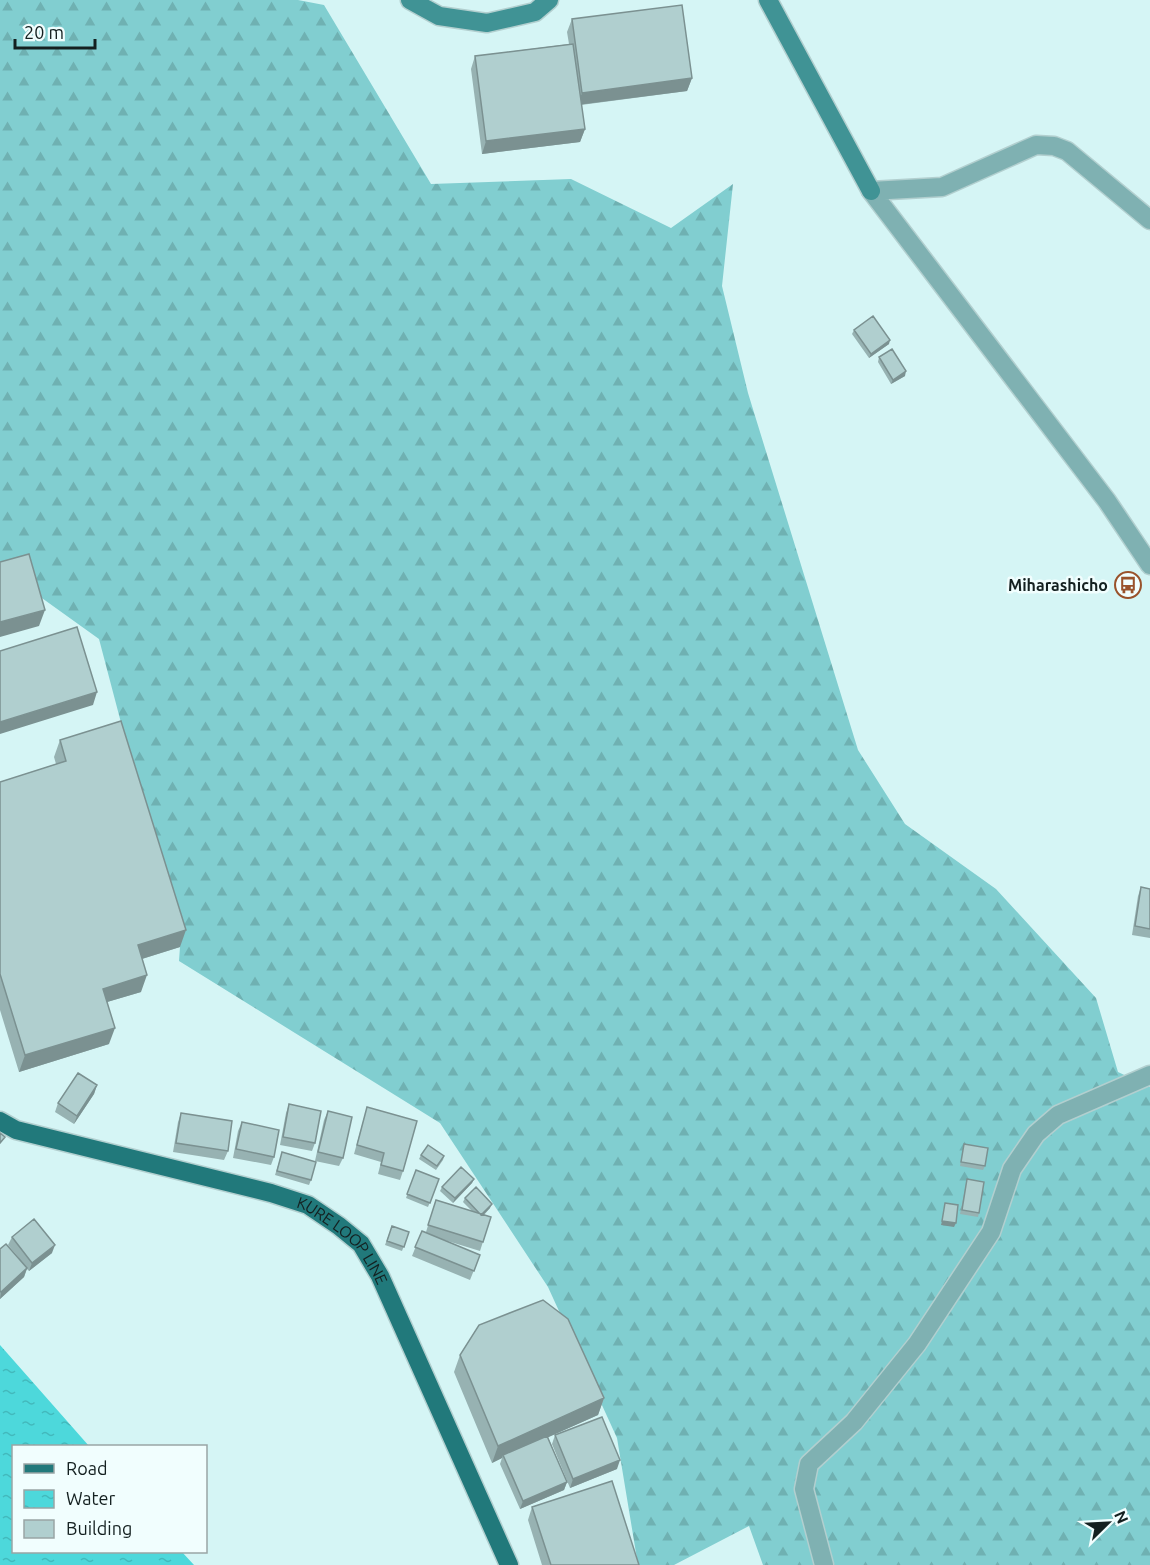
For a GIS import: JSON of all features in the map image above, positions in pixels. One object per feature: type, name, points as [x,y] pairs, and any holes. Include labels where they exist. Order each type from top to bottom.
[{"type":"main road","name":"KURE LOOP LINE","points":[[0,1121],[16,1130],[271,1193],[308,1205],[361,1244],[380,1276],[509,1565]]},
{"type":"street","points":[[410,0],[439,16],[487,23],[535,12],[549,0]]},
{"type":"street","points":[[768,0],[872,191],[1107,501],[1150,565]]},
{"type":"street","points":[[872,191],[942,187],[1036,145],[1054,146],[1066,151],[1150,220]]},
{"type":"street","points":[[824,1565],[804,1489],[809,1464],[854,1422],[917,1344],[991,1232],[1012,1169],[1036,1134],[1058,1115],[1150,1075]]},
{"type":"green space","points":[[0,0],[298,0],[324,5],[431,184],[571,179],[671,228],[733,184],[722,286],[748,393],[858,750],[905,824],[996,889],[1096,998],[1118,1072],[1150,1087],[1150,1565],[763,1565],[749,1526],[674,1565],[638,1565],[617,1438],[548,1287],[440,1123],[179,961],[180,947],[99,639],[0,568]]},
{"type":"water","points":[[0,1345],[88,1445],[12,1445],[12,1553],[183,1553],[194,1565],[0,1565]]},
{"type":"building","points":[[682,5],[692,78],[582,93],[572,19]]},
{"type":"building","points":[[573,44],[585,129],[486,141],[475,56]]},
{"type":"building","points":[[873,316],[890,340],[871,354],[854,330]]},
{"type":"building","points":[[892,349],[906,371],[893,380],[879,357]]},
{"type":"building","points":[[29,554],[45,610],[0,622],[0,562]]},
{"type":"building","points":[[77,627],[97,692],[0,722],[0,651]]},
{"type":"building","points":[[121,721],[186,930],[138,945],[147,975],[103,989],[115,1028],[25,1055],[0,974],[0,782],[66,761],[60,740]]},
{"type":"building","points":[[1141,887],[1150,889],[1150,929],[1135,926]]},
{"type":"building","points":[[78,1073],[97,1085],[77,1116],[58,1103]]},
{"type":"building","points":[[289,1104],[321,1111],[315,1143],[283,1137]]},
{"type":"building","points":[[367,1107],[417,1121],[403,1171],[381,1165],[384,1153],[357,1145]]},
{"type":"building","points":[[328,1111],[352,1117],[343,1158],[318,1152]]},
{"type":"building","points":[[181,1113],[232,1121],[228,1151],[176,1143]]},
{"type":"building","points":[[242,1122],[279,1130],[274,1157],[236,1149]]},
{"type":"building","points":[[0,1133],[5,1137],[0,1143]]},
{"type":"building","points":[[964,1144],[988,1148],[985,1166],[961,1162]]},
{"type":"building","points":[[428,1145],[444,1156],[437,1166],[421,1155]]},
{"type":"building","points":[[282,1152],[316,1162],[311,1180],[277,1171]]},
{"type":"building","points":[[461,1167],[474,1179],[455,1198],[442,1187]]},
{"type":"building","points":[[416,1170],[439,1179],[430,1203],[407,1194]]},
{"type":"building","points":[[967,1179],[984,1182],[979,1213],[962,1210]]},
{"type":"building","points":[[476,1187],[492,1204],[481,1215],[465,1198]]},
{"type":"building","points":[[436,1200],[491,1217],[483,1242],[428,1225]]},
{"type":"building","points":[[945,1203],[958,1205],[956,1223],[942,1221]]},
{"type":"building","points":[[34,1219],[55,1245],[32,1263],[12,1237]]},
{"type":"building","points":[[392,1226],[409,1232],[404,1247],[387,1241]]},
{"type":"building","points":[[422,1231],[480,1255],[474,1271],[415,1247]]},
{"type":"building","points":[[6,1244],[27,1268],[1,1292],[0,1249]]},
{"type":"building","points":[[543,1300],[568,1319],[604,1398],[498,1446],[460,1355],[479,1325]]},
{"type":"building","points":[[602,1417],[620,1460],[573,1479],[555,1435]]},
{"type":"building","points":[[547,1436],[567,1482],[523,1501],[503,1455]]},
{"type":"building","points":[[612,1481],[639,1565],[551,1565],[532,1507]]},
{"type":"place","name":"Miharashicho","points":[[1128,585]]}]
